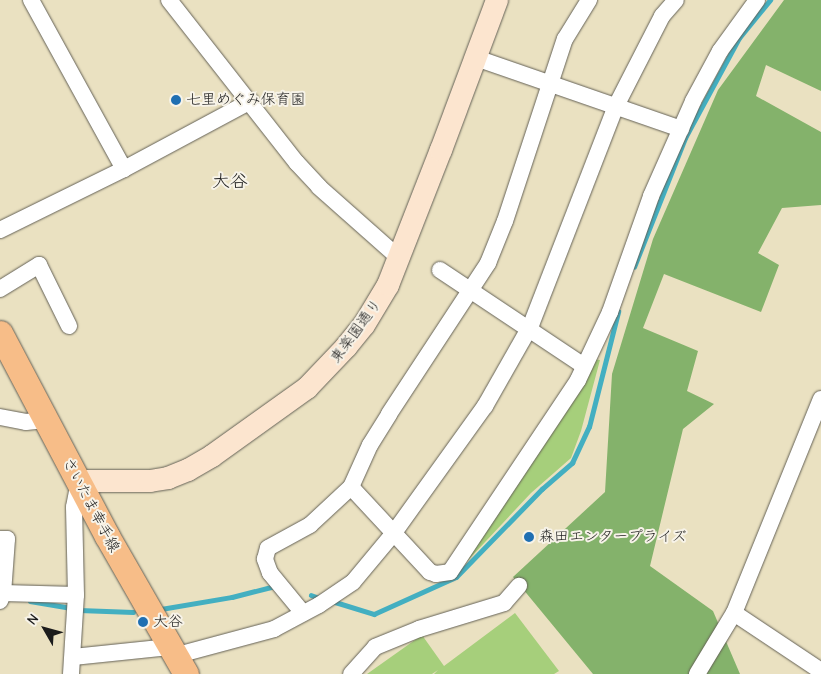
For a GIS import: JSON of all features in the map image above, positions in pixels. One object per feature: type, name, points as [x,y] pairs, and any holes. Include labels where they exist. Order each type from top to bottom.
[{"type":"main road","name":"さいたま幸手線","points":[[4,349],[46,420],[176,659]]},
{"type":"street","points":[[31,0],[124,169]]},
{"type":"street","points":[[171,0],[297,163],[319,187],[399,258]]},
{"type":"street","name":"東楽園通り","points":[[79,482],[150,481],[188,470],[212,456],[287,403],[326,370],[364,325],[388,285],[476,58],[494,0]]},
{"type":"street","points":[[303,614],[270,574],[265,559],[268,548],[310,525],[351,487],[370,445],[488,263],[505,221],[565,39],[589,0]]},
{"type":"street","points":[[73,657],[176,659],[274,629],[325,601],[353,582],[394,534],[485,406],[528,329],[616,106],[662,16],[676,0]]},
{"type":"street","points":[[351,487],[430,572],[436,574],[450,572],[558,412],[584,366],[610,312],[650,196],[681,129],[720,51],[757,0]]},
{"type":"street","points":[[476,58],[681,129]]},
{"type":"street","points":[[0,230],[124,169],[251,102]]},
{"type":"street","points":[[0,289],[39,265],[69,326]]},
{"type":"street","points":[[440,270],[584,366]]},
{"type":"street","points":[[697,674],[734,613],[821,399]]},
{"type":"street","points":[[0,418],[26,422],[46,420]]},
{"type":"street","points":[[72,674],[75,605],[74,508],[79,482]]},
{"type":"street","points":[[0,539],[7,539],[1,597],[75,605]]},
{"type":"street","points":[[352,674],[375,647],[419,629],[504,603],[519,586]]},
{"type":"street","points":[[734,613],[821,671]]},
{"type":"green space","points":[[784,0],[821,0],[821,91],[766,65],[756,96],[821,132],[821,205],[782,208],[758,253],[779,265],[761,312],[664,274],[643,328],[698,351],[687,391],[714,404],[683,429],[650,566],[713,611],[740,674],[593,674],[513,577],[605,492],[612,374],[653,239],[718,90]]},
{"type":"green space","points":[[593,359],[600,360],[581,431],[571,458],[531,493],[455,574]]},
{"type":"green space","points":[[515,613],[559,671],[554,674],[434,674],[438,670],[432,674],[367,674],[422,635],[444,666]]},
{"type":"waterway","points":[[634,267],[685,138],[739,38],[770,0]]},
{"type":"waterway","points":[[332,601],[374,614],[456,577],[542,489],[572,463],[589,427],[618,312]]},
{"type":"waterway","points":[[161,609],[232,597],[275,586]]},
{"type":"waterway","points":[[311,595],[322,599]]},
{"type":"waterway","points":[[30,601],[72,608]]},
{"type":"waterway","points":[[79,610],[133,612]]},
{"type":"place","name":"七里めぐみ保育園","points":[[176,100]]},
{"type":"place","name":"森田エンタープライズ","points":[[529,537]]},
{"type":"place","name":"大谷","points":[[143,622]]},
{"type":"district","name":"大谷","points":[[230,182]]}]
